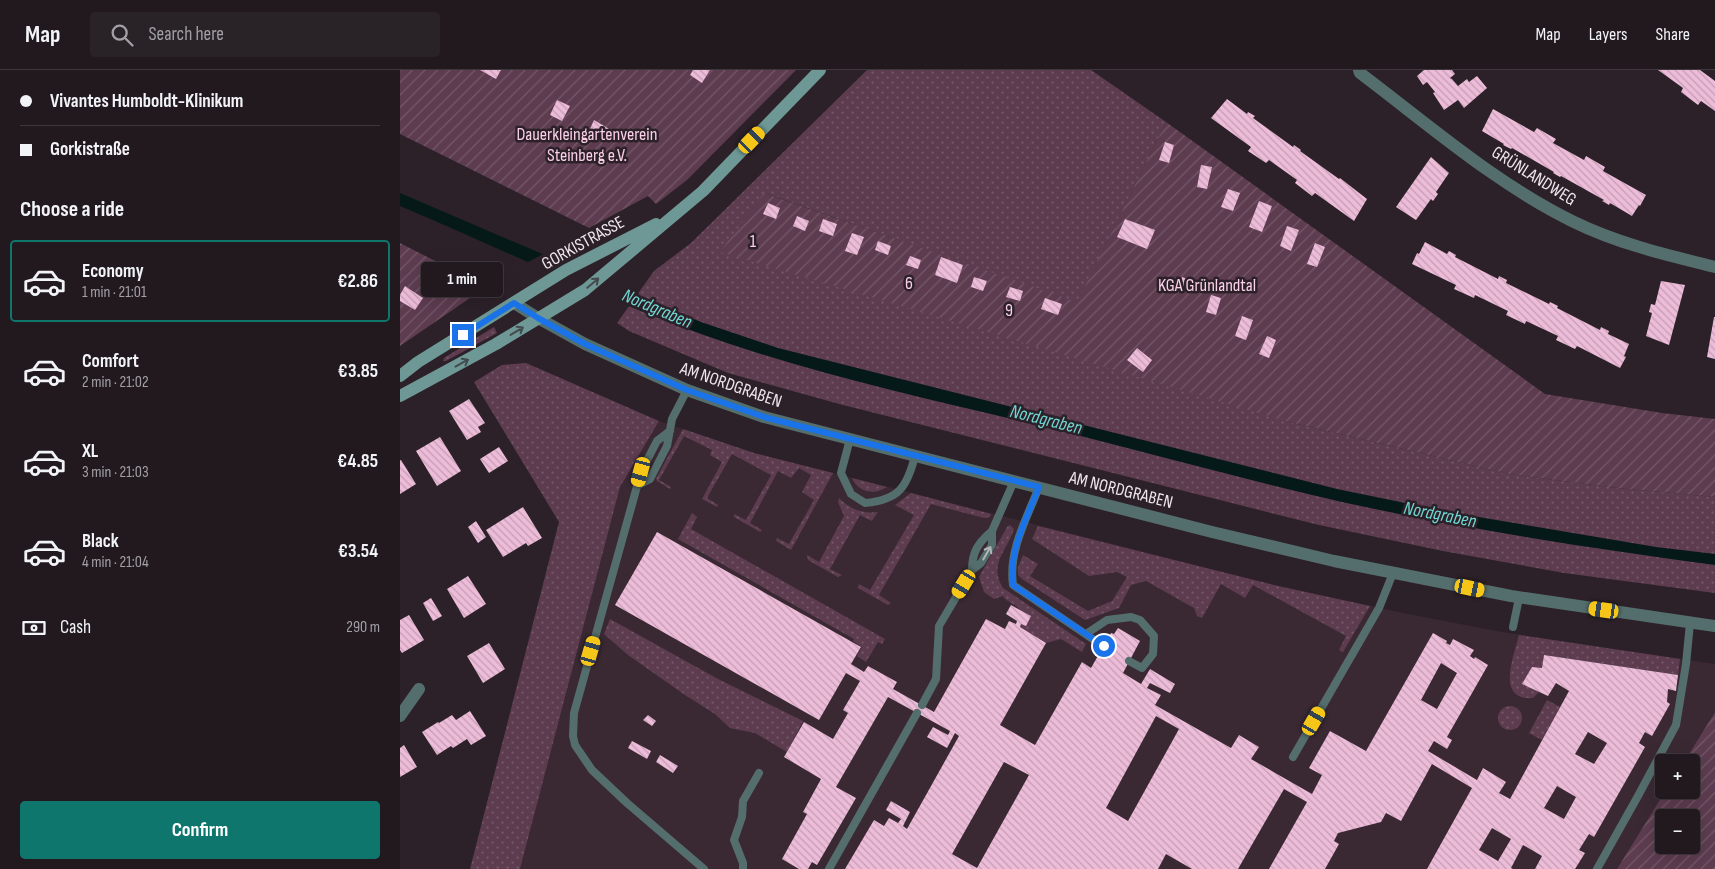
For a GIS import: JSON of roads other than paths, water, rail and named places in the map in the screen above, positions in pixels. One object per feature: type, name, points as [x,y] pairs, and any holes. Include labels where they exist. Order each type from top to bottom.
[{"type":"main road","name":"GORKISTRASSE","points":[[400,396],[496,344],[584,290],[702,191],[820,70]]},
{"type":"main road","name":"GORKISTRASSE","points":[[400,376],[418,362],[593,254],[671,217]]},
{"type":"street","name":"GRÜNLANDWEG","points":[[1359,70],[1360,73],[1475,161],[1534,200],[1575,222],[1614,238],[1660,253],[1715,267]]},
{"type":"street","points":[[514,303],[538,318]]},
{"type":"street","name":"AM NORDGRABEN","points":[[538,318],[585,344],[687,390],[764,417],[1220,534],[1334,561],[1519,598],[1715,626]]},
{"type":"street","points":[[400,716],[419,689]]},
{"type":"lane","points":[[687,390],[672,419],[670,431],[657,441],[641,472],[574,713],[573,736],[578,750],[592,770],[627,803],[704,869]]},
{"type":"lane","points":[[850,439],[842,473],[851,494],[865,503],[881,502],[906,484],[915,456]]},
{"type":"lane","points":[[922,705],[936,679],[939,626],[972,570],[972,558],[982,540],[992,531],[1014,481]]},
{"type":"lane","points":[[1039,487],[1014,553],[1011,571],[1013,585],[1104,646]]},
{"type":"lane","points":[[1293,757],[1379,608],[1394,573]]},
{"type":"lane","points":[[1514,627],[1519,598]]},
{"type":"lane","points":[[1086,634],[1107,620],[1131,617],[1140,620],[1154,636],[1153,654],[1142,668],[1129,661]]},
{"type":"lane","points":[[1597,869],[1676,724],[1690,623]]},
{"type":"lane","points":[[829,869],[917,713]]},
{"type":"lane","points":[[743,869],[734,840],[742,817],[743,801],[759,773]]},
{"type":"water","name":"Nordgraben","points":[[400,193],[701,322],[778,348],[1337,489],[1449,512],[1656,547],[1715,554],[1715,565],[1528,537],[1342,502],[813,370],[730,344],[604,296],[400,206]]},
{"type":"park label","name":"Dauerkleingartenverein Steinberg e.V.","points":[[587,144]]},
{"type":"park label","name":"1","points":[[753,241]]},
{"type":"park label","name":"6","points":[[909,283]]},
{"type":"park label","name":"KGA Grünlandtal","points":[[1207,285]]},
{"type":"park label","name":"9","points":[[1009,310]]}]
